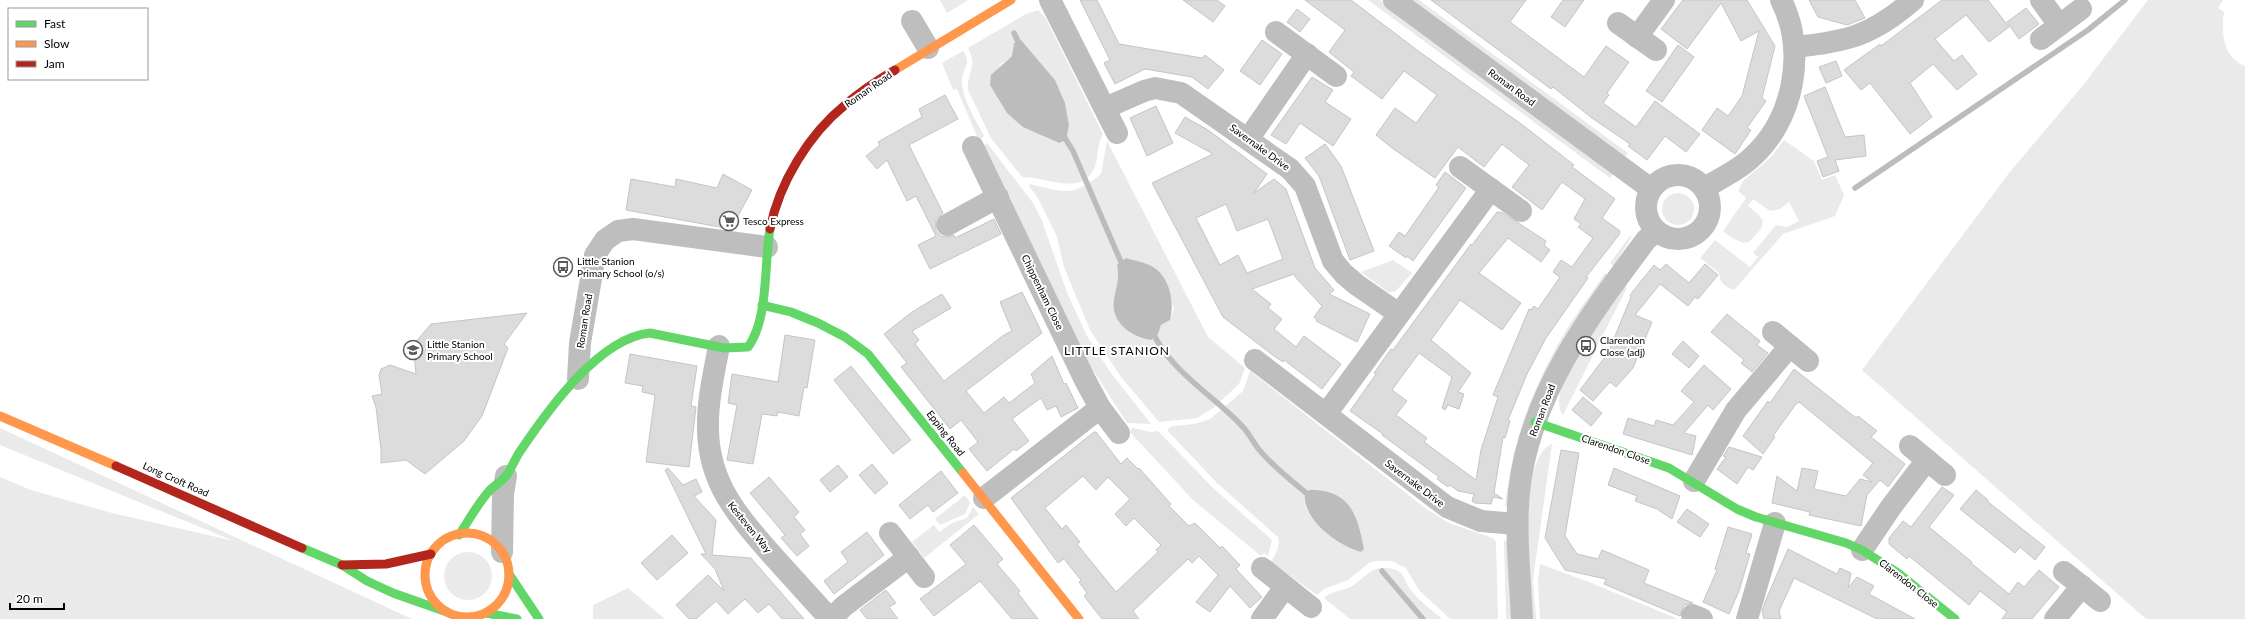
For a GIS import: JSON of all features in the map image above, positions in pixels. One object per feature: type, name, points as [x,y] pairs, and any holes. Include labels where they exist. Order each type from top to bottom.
[{"type":"street","name":"Roman Road","points":[[459,535],[490,490],[506,476],[522,448],[545,415],[598,358],[607,353],[624,339],[638,334],[654,334],[741,349],[748,346],[754,339],[767,281],[767,247],[777,203],[797,163],[814,136],[844,105],[928,48],[1011,0]]},
{"type":"street","points":[[1050,0],[1117,133]]},
{"type":"street","name":"Roman Road","points":[[1394,0],[1651,189]]},
{"type":"street","points":[[1638,37],[1664,0]]},
{"type":"street","points":[[1704,188],[1750,159],[1770,136],[1789,96],[1795,66],[1794,47],[1791,26],[1782,0]]},
{"type":"street","points":[[1794,47],[1832,43],[1872,31],[1888,21],[1913,0]]},
{"type":"street","points":[[2041,0],[2059,25]]},
{"type":"street","points":[[2041,39],[2081,9]]},
{"type":"street","points":[[912,21],[928,48]]},
{"type":"street","points":[[1618,23],[1656,50]]},
{"type":"street","points":[[1276,32],[1336,76]]},
{"type":"street","points":[[1248,138],[1306,54]]},
{"type":"street","name":"Savernake Drive","points":[[1104,108],[1144,91],[1156,88],[1181,93],[1195,100],[1298,175],[1305,186],[1333,261],[1344,274],[1399,314]]},
{"type":"street","name":"Chippenham Close","points":[[973,147],[1100,408],[1119,433]]},
{"type":"street","points":[[1460,167],[1521,211]]},
{"type":"street","points":[[1678,175],[1688,176],[1704,188],[1708,197],[1710,208],[1708,218],[1703,228],[1695,235],[1685,239],[1675,240],[1664,237],[1656,231],[1646,215],[1645,205],[1651,189],[1659,180],[1678,175]]},
{"type":"street","points":[[1326,414],[1491,189]]},
{"type":"street","points":[[947,225],[998,197]]},
{"type":"street","name":"Roman Road","points":[[578,379],[580,343],[595,255],[605,240],[618,231],[633,229],[767,247]]},
{"type":"street","name":"Roman Road","points":[[1522,619],[1517,524],[1521,483],[1526,454],[1536,422],[1558,370],[1587,322],[1646,240],[1656,231]]},
{"type":"street","name":"Epping Road","points":[[762,305],[797,314],[821,324],[856,344],[868,354],[1079,619]]},
{"type":"street","points":[[1773,332],[1808,361]]},
{"type":"street","name":"Kesteven Way","points":[[719,346],[708,412],[708,430],[712,461],[722,489],[733,508],[748,528],[831,619]]},
{"type":"street","points":[[1694,481],[1736,410],[1790,346]]},
{"type":"street","name":"Savernake Drive","points":[[1255,360],[1447,507],[1481,521],[1517,524]]},
{"type":"street","points":[[984,498],[1100,408]]},
{"type":"street","name":"Long Croft Road","points":[[0,416],[342,564],[365,581],[400,597],[447,612]]},
{"type":"street","name":"Clarendon Close","points":[[1536,422],[1670,468],[1694,481],[1736,508],[1775,523],[1830,538],[1862,550],[1898,573],[1954,619]]},
{"type":"street","points":[[1910,446],[1946,475]]},
{"type":"street","points":[[1862,550],[1890,507],[1927,460]]},
{"type":"street","name":"Roman Road","points":[[502,552],[503,494],[506,476]]},
{"type":"street","points":[[1747,619],[1775,523]]},
{"type":"street","points":[[890,533],[924,577]]},
{"type":"street","points":[[459,535],[476,535],[489,539],[502,552],[509,574],[508,586],[503,597],[496,606],[486,613],[473,617],[460,616],[447,612],[437,604],[429,593],[426,573],[431,554],[446,540],[459,535]]},
{"type":"street","name":"Long Croft Road","points":[[342,564],[386,564],[431,554]]},
{"type":"street","points":[[831,619],[844,606],[908,558]]},
{"type":"street","points":[[1262,568],[1311,607]]},
{"type":"street","points":[[2064,572],[2100,601]]},
{"type":"street","points":[[509,574],[539,619]]},
{"type":"street","points":[[2055,619],[2082,586]]},
{"type":"street","points":[[1262,619],[1286,588]]},
{"type":"street","points":[[486,613],[517,619]]},
{"type":"shaded area","points":[[940,0],[968,0],[947,13]]},
{"type":"shaded area","points":[[1368,0],[1380,0],[1614,173],[1610,178]]},
{"type":"shaded area","points":[[1409,0],[1419,0],[1628,153],[1624,159]]},
{"type":"shaded area","points":[[2148,0],[2223,0],[2218,8],[2224,12],[2223,28],[2225,44],[2232,57],[2245,66],[2245,619],[2146,619],[1862,370],[2009,173],[2084,84]]},
{"type":"shaded area","points":[[1038,10],[1045,17],[1103,134],[1099,143],[1097,161],[1094,169],[1088,177],[1080,182],[1071,184],[1022,177],[991,138],[968,90],[972,60],[968,48],[1026,14]],"holes":[[[1021,40],[1055,80],[1065,103],[1069,125],[1058,143],[1043,136],[999,66],[1012,56],[1014,43]]]},
{"type":"shaded area","points":[[1021,40],[1055,80],[1065,103],[1069,125],[1066,140],[1059,143],[1023,127],[1007,113],[990,85],[991,75],[1012,56],[1014,43]]},
{"type":"shaded area","points":[[963,51],[966,56],[967,64],[962,78],[963,90],[970,110],[984,136],[979,141],[957,89],[953,90],[942,63]]},
{"type":"shaded area","points":[[1784,140],[1814,161],[1822,180],[1835,175],[1844,195],[1835,216],[1783,234],[1734,290],[1724,284],[1720,279],[1719,273],[1700,258],[1715,240],[1750,267],[1758,257],[1753,253],[1776,225],[1787,227],[1799,221],[1789,202],[1780,209],[1770,211],[1753,199],[1748,206],[1759,215],[1763,221],[1761,229],[1749,242],[1743,243],[1732,238],[1723,231],[1746,198],[1738,191],[1744,180],[1770,158]]},
{"type":"shaded area","points":[[1107,141],[1208,337],[1245,368],[1239,384],[1213,408],[1197,418],[1159,422],[1121,377],[1090,330],[1064,267],[1057,237],[1038,198],[1029,186],[1030,184],[1059,191],[1074,190],[1091,182],[1101,174]],"holes":[[[1119,275],[1165,279],[1174,309],[1170,320],[1161,325],[1158,334],[1151,340],[1114,300]]]},
{"type":"shaded area","points":[[987,143],[1033,203],[1042,221],[1068,295],[1087,336],[1111,373],[1151,424],[1127,423],[1095,373],[1092,374],[982,146]]},
{"type":"shaded area","points":[[1675,193],[1681,193],[1691,200],[1694,209],[1693,215],[1687,222],[1681,225],[1675,225],[1665,218],[1662,212],[1662,206],[1669,196]]},
{"type":"shaded area","points":[[1632,236],[1614,266],[1610,263],[1629,237]]},
{"type":"shaded area","points":[[1126,258],[1150,265],[1159,271],[1164,277],[1170,291],[1172,306],[1170,320],[1161,325],[1158,334],[1151,340],[1136,336],[1129,332],[1115,315],[1114,299],[1118,278],[1117,265]]},
{"type":"shaded area","points":[[1393,260],[1412,273],[1395,292],[1388,292],[1361,272]]},
{"type":"shaded area","points":[[1605,273],[1608,275],[1507,506],[1505,506],[1508,482],[1519,437],[1543,373],[1574,317]]},
{"type":"shaded area","points":[[1625,286],[1627,288],[1596,348],[1591,345],[1593,341],[1589,338]]},
{"type":"shaded area","points":[[1583,347],[1594,353],[1563,415],[1560,408],[1559,399],[1561,390],[1569,371]]},
{"type":"shaded area","points":[[1250,371],[1425,508],[1449,523],[1493,538],[1496,542],[1498,619],[1450,619],[1419,590],[1406,568],[1392,561],[1376,561],[1369,563],[1348,580],[1324,589],[1317,595],[1271,562],[1278,547],[1278,537],[1217,483],[1167,430],[1172,426],[1195,424],[1210,419],[1243,391]],"holes":[[[1305,492],[1364,549],[1361,552]]]},
{"type":"shaded area","points":[[0,428],[412,619],[0,619],[0,477],[31,490],[112,513],[234,541],[0,445]]},
{"type":"shaded area","points":[[1133,428],[1151,432],[1158,431],[1213,488],[1272,540],[1268,556],[1264,553],[1261,556],[1192,499],[1129,431]]},
{"type":"shaded area","points":[[1552,444],[1533,580],[1536,619],[1533,619],[1528,553],[1529,497],[1533,473],[1541,454]]},
{"type":"shaded area","points":[[1310,490],[1324,491],[1334,494],[1343,499],[1349,506],[1358,525],[1361,536],[1364,549],[1361,552],[1342,544],[1323,530],[1315,521],[1309,512],[1306,502],[1305,492]]},
{"type":"shaded area","points":[[965,495],[970,503],[965,514],[940,525],[935,519]]},
{"type":"shaded area","points":[[973,507],[979,514],[924,558],[912,542],[934,525],[939,532],[952,523],[967,518]]},
{"type":"shaded area","points":[[1506,540],[1512,619],[1506,619],[1504,541]]},
{"type":"shaded area","points":[[468,552],[477,554],[485,559],[490,567],[492,576],[490,585],[485,593],[477,598],[468,600],[459,598],[451,593],[446,585],[444,576],[446,567],[451,559],[459,554]]},
{"type":"shaded area","points":[[1540,564],[1589,582],[1678,619],[1540,619],[1538,581]]},
{"type":"shaded area","points":[[1381,568],[1389,568],[1399,572],[1414,594],[1442,619],[1350,619],[1324,598],[1330,594],[1352,586],[1368,573]]},
{"type":"shaded area","points":[[628,588],[665,619],[593,619],[593,605]]},
{"type":"building","points":[[1080,0],[1097,0],[1119,44],[1202,58],[1205,55],[1224,70],[1208,89],[1192,77],[1145,69],[1115,84],[1104,63],[1110,60]]},
{"type":"building","points":[[1183,0],[1217,0],[1225,6],[1213,22]]},
{"type":"building","points":[[1305,0],[1351,0],[1421,53],[1524,126],[1574,165],[1572,167],[1615,199],[1602,218],[1620,231],[1619,235],[1586,277],[1588,278],[1546,338],[1527,374],[1508,420],[1510,421],[1505,438],[1503,437],[1494,493],[1503,499],[1493,497],[1491,504],[1475,503],[1472,501],[1474,494],[1458,491],[1450,485],[1448,487],[1437,479],[1439,477],[1350,411],[1376,374],[1374,373],[1391,349],[1393,350],[1471,244],[1472,245],[1497,212],[1503,213],[1546,241],[1544,245],[1550,250],[1541,262],[1508,238],[1479,273],[1521,303],[1502,330],[1460,300],[1431,340],[1471,373],[1458,392],[1464,394],[1459,409],[1448,405],[1445,410],[1442,408],[1452,377],[1419,353],[1392,390],[1407,401],[1396,415],[1427,438],[1424,442],[1476,480],[1481,450],[1498,397],[1493,395],[1529,309],[1531,310],[1534,306],[1538,309],[1560,277],[1553,272],[1561,260],[1572,267],[1593,238],[1578,227],[1581,224],[1574,219],[1585,199],[1562,182],[1542,210],[1512,187],[1529,165],[1502,144],[1484,167],[1458,147],[1435,178],[1392,148],[1376,135],[1395,108],[1416,123],[1437,95],[1404,71],[1382,99],[1351,76],[1354,72],[1329,52],[1345,30]]},
{"type":"building","points":[[1431,0],[1526,0],[1510,22],[1584,77],[1606,46],[1629,62],[1607,93],[1609,95],[1603,103],[1636,127],[1655,101],[1700,134],[1686,152],[1665,136],[1647,160],[1628,146],[1630,144],[1592,118],[1553,87],[1551,89]]},
{"type":"building","points":[[1563,0],[1584,0],[1565,27],[1551,17]]},
{"type":"building","points":[[1683,0],[1747,0],[1775,46],[1762,98],[1766,101],[1747,128],[1751,130],[1735,154],[1702,130],[1717,108],[1728,116],[1742,96],[1759,31],[1741,41],[1721,3],[1687,49],[1661,29]]},
{"type":"building","points":[[1809,0],[1855,0],[1865,18],[1847,25],[1818,17]]},
{"type":"building","points":[[1942,0],[1988,0],[2009,27],[1989,42],[1966,15],[1935,39],[1954,61],[1962,55],[1977,74],[1957,90],[1933,64],[1910,83],[1932,117],[1910,134],[1870,83],[1861,90],[1844,70],[1880,44],[1881,46]]},
{"type":"building","points":[[2026,8],[2039,24],[2019,39],[2007,22]]},
{"type":"building","points":[[1297,9],[1310,19],[1300,32],[1287,22]]},
{"type":"building","points":[[1262,40],[1282,54],[1260,85],[1240,71]]},
{"type":"building","points":[[1678,45],[1694,57],[1662,102],[1646,91]]},
{"type":"building","points":[[1836,61],[1842,76],[1826,83],[1819,67]]},
{"type":"building","points":[[1312,77],[1333,90],[1325,102],[1351,119],[1333,146],[1300,123],[1286,144],[1271,135]]},
{"type":"building","points":[[1825,87],[1845,137],[1864,135],[1866,156],[1835,160],[1839,171],[1823,177],[1817,161],[1828,157],[1804,96]]},
{"type":"building","points":[[945,95],[958,119],[909,145],[943,213],[936,219],[936,231],[941,236],[947,237],[954,235],[955,238],[994,219],[1001,234],[930,269],[918,245],[936,236],[916,196],[907,201],[887,160],[877,169],[866,156],[880,145],[878,142],[922,117],[919,109]]},
{"type":"building","points":[[1156,106],[1173,143],[1147,156],[1130,118]]},
{"type":"building","points":[[1185,117],[1208,130],[1267,174],[1254,193],[1274,179],[1286,189],[1315,268],[1334,290],[1329,294],[1370,314],[1357,342],[1316,321],[1317,320],[1314,317],[1322,306],[1294,274],[1252,289],[1271,304],[1268,308],[1282,319],[1274,329],[1296,347],[1304,336],[1341,364],[1322,389],[1284,360],[1283,362],[1274,356],[1223,317],[1152,183],[1213,154],[1175,133]],"holes":[[[1226,204],[1237,231],[1268,219],[1283,259],[1247,273],[1238,255],[1220,265],[1196,218]]]},
{"type":"building","points":[[1325,144],[1341,166],[1374,251],[1350,260],[1319,176],[1305,158]]},
{"type":"building","points":[[1445,172],[1466,188],[1413,261],[1389,246],[1399,232],[1405,236],[1439,187],[1436,185]]},
{"type":"building","points":[[723,174],[752,190],[731,229],[626,210],[631,179],[675,187],[676,179],[717,188]]},
{"type":"building","points":[[1666,264],[1689,283],[1705,264],[1718,275],[1698,299],[1695,297],[1688,306],[1660,284],[1635,315],[1652,322],[1633,368],[1616,387],[1610,382],[1593,401],[1580,390],[1608,353],[1631,297],[1630,295],[1654,265],[1660,270]]},
{"type":"building","points":[[1022,292],[1042,333],[966,391],[984,413],[1004,397],[1009,403],[1035,383],[1031,374],[1052,356],[1064,384],[1066,383],[1078,408],[1061,417],[1056,406],[1047,410],[1041,398],[1012,419],[1029,441],[1016,451],[1014,449],[987,471],[969,449],[978,442],[961,420],[950,429],[901,367],[907,363],[884,334],[912,312],[942,294],[951,308],[912,331],[919,340],[915,344],[944,381],[1004,335],[1012,331],[1000,302]]},
{"type":"building","points":[[527,313],[504,344],[508,348],[482,416],[464,441],[425,474],[406,460],[381,463],[376,407],[372,396],[382,394],[379,375],[381,369],[390,365],[416,374],[413,345],[431,324]]},
{"type":"building","points":[[1727,314],[1760,341],[1757,345],[1768,353],[1752,372],[1741,363],[1744,360],[1711,332]]},
{"type":"building","points":[[785,335],[815,340],[807,388],[804,387],[799,416],[778,412],[777,416],[762,414],[753,464],[727,460],[737,405],[728,403],[732,374],[778,382]]},
{"type":"building","points":[[1683,341],[1699,356],[1689,368],[1672,354]]},
{"type":"building","points":[[630,354],[697,366],[691,406],[696,407],[689,467],[646,462],[655,395],[642,392],[643,386],[625,383]]},
{"type":"building","points":[[1704,365],[1731,389],[1713,410],[1708,405],[1684,433],[1696,436],[1692,455],[1623,434],[1628,418],[1654,426],[1656,420],[1673,425],[1694,402],[1681,391]]},
{"type":"building","points":[[851,366],[911,440],[893,454],[834,380]]},
{"type":"building","points":[[1794,369],[1856,418],[1858,416],[1877,431],[1871,437],[1905,464],[1888,487],[1880,480],[1867,495],[1861,526],[1809,515],[1810,512],[1772,503],[1777,476],[1797,491],[1802,468],[1818,471],[1814,489],[1846,496],[1860,479],[1872,482],[1863,475],[1873,463],[1799,402],[1773,436],[1775,437],[1763,454],[1743,436],[1768,401],[1770,403]]},
{"type":"building","points":[[1583,397],[1602,413],[1591,426],[1572,410]]},
{"type":"building","points":[[1094,432],[1096,432],[1121,464],[1127,458],[1138,469],[1139,468],[1171,504],[1169,506],[1189,526],[1195,523],[1220,548],[1222,546],[1240,565],[1236,569],[1262,597],[1250,608],[1230,586],[1210,612],[1196,602],[1218,575],[1199,556],[1192,563],[1188,559],[1133,611],[1139,619],[1102,619],[1084,596],[1087,593],[1079,582],[1081,580],[1064,559],[1058,563],[1011,498]],"holes":[[[1083,476],[1096,490],[1108,477],[1130,499],[1115,514],[1126,526],[1134,518],[1161,545],[1156,550],[1158,552],[1116,592],[1077,544],[1080,542],[1066,525],[1062,529],[1045,508]]]},
{"type":"building","points":[[1729,447],[1762,457],[1753,470],[1748,467],[1737,484],[1717,469],[1726,457],[1723,456]]},
{"type":"building","points":[[1561,450],[1579,453],[1565,536],[1577,554],[1598,559],[1602,550],[1649,570],[1644,583],[1693,603],[1684,605],[1680,616],[1604,584],[1606,579],[1565,570],[1545,538]]},
{"type":"building","points":[[872,464],[888,483],[875,494],[859,475]]},
{"type":"building","points":[[838,465],[848,477],[830,492],[820,480]]},
{"type":"building","points":[[668,468],[683,485],[696,479],[702,492],[694,496],[716,520],[712,555],[751,558],[804,619],[782,619],[769,604],[758,613],[745,599],[728,614],[716,601],[696,619],[689,619],[676,605],[708,575],[724,591],[715,569],[701,554],[706,554],[665,470]]},
{"type":"building","points":[[1614,468],[1680,496],[1672,519],[1657,509],[1635,501],[1637,496],[1608,485]]},
{"type":"building","points":[[941,471],[958,493],[933,512],[928,505],[910,519],[899,505]]},
{"type":"building","points":[[769,477],[799,512],[794,517],[805,530],[800,534],[809,546],[797,556],[781,538],[785,535],[750,493]]},
{"type":"building","points":[[1942,487],[1954,495],[1929,527],[1972,562],[1971,563],[2009,594],[2018,582],[2024,587],[2039,570],[2059,587],[2032,619],[2002,619],[2007,612],[1980,591],[1969,605],[1909,556],[1907,559],[1889,544],[1889,538],[1903,521],[1911,527]]},
{"type":"building","points":[[1976,490],[1988,500],[1987,501],[2045,547],[2035,560],[2020,547],[2015,553],[1960,509]]},
{"type":"building","points":[[1687,509],[1709,524],[1700,537],[1677,522]]},
{"type":"building","points":[[974,525],[1003,559],[997,564],[1020,591],[1018,593],[1038,619],[1012,619],[980,581],[934,616],[920,599],[966,564],[950,545]]},
{"type":"building","points":[[1728,527],[1752,534],[1746,553],[1750,554],[1739,591],[1729,614],[1703,602],[1717,570],[1715,569]]},
{"type":"building","points":[[867,532],[884,555],[834,594],[824,581],[848,562],[841,552]]},
{"type":"building","points":[[672,535],[688,553],[657,580],[641,563]]},
{"type":"building","points":[[1788,549],[1837,574],[1840,568],[1851,573],[1848,588],[1857,577],[1874,586],[1869,594],[1915,619],[1877,619],[1794,578],[1779,611],[1781,619],[1764,619],[1762,611],[1765,602]]},
{"type":"building","points":[[886,590],[896,603],[889,607],[898,619],[867,619],[860,610]]},
{"type":"waterway","points":[[1855,188],[2088,30],[2125,0]]},
{"type":"waterway","points":[[1014,33],[1021,48]]},
{"type":"waterway","points":[[1063,135],[1073,151],[1124,269]]},
{"type":"waterway","points":[[1152,331],[1160,345],[1181,370],[1242,426],[1259,450],[1273,464],[1310,496]]},
{"type":"waterway","points":[[1382,571],[1423,619]]},
{"type":"traffic: fast","points":[[459,535],[486,495],[506,476],[519,453],[560,397],[576,378],[612,348],[631,338],[650,333],[724,348],[748,347],[755,335],[763,306],[770,229]]},
{"type":"traffic: fast","points":[[762,305],[791,312],[818,323],[845,337],[868,354],[963,473]]},
{"type":"traffic: fast","points":[[1535,422],[1669,468],[1737,509],[1756,517],[1846,543],[1862,550],[1898,573],[1955,619]]},
{"type":"traffic: fast","points":[[302,548],[342,565],[367,581],[393,593],[447,612]]},
{"type":"traffic: fast","points":[[509,574],[539,619]]},
{"type":"traffic: fast","points":[[486,613],[517,619]]},
{"type":"traffic: slow","points":[[895,70],[1011,0]]},
{"type":"traffic: slow","points":[[0,416],[116,466]]},
{"type":"traffic: slow","points":[[963,473],[1079,619]]},
{"type":"traffic: slow","points":[[467,533],[475,534],[490,540],[502,552],[508,567],[509,575],[508,583],[502,598],[490,610],[475,616],[467,617],[459,616],[444,610],[432,598],[426,583],[425,575],[426,567],[432,552],[444,540],[459,534],[467,533]]},
{"type":"traffic: jam","points":[[770,229],[780,194],[788,177],[797,161],[819,130],[851,100],[869,86],[895,70]]},
{"type":"traffic: jam","points":[[116,466],[302,548]]},
{"type":"traffic: jam","points":[[342,565],[386,564],[431,554]]},
{"type":"place","name":"Tesco Express","points":[[729,221]]},
{"type":"place","name":"Little Stanion Primary School (o/s)","points":[[563,267]]},
{"type":"place","name":"Clarendon Close (adj)","points":[[1586,346]]},
{"type":"place","name":"Little Stanion Primary School","points":[[413,350]]},
{"type":"district","name":"LITTLE STANION","points":[[1117,351]]}]
